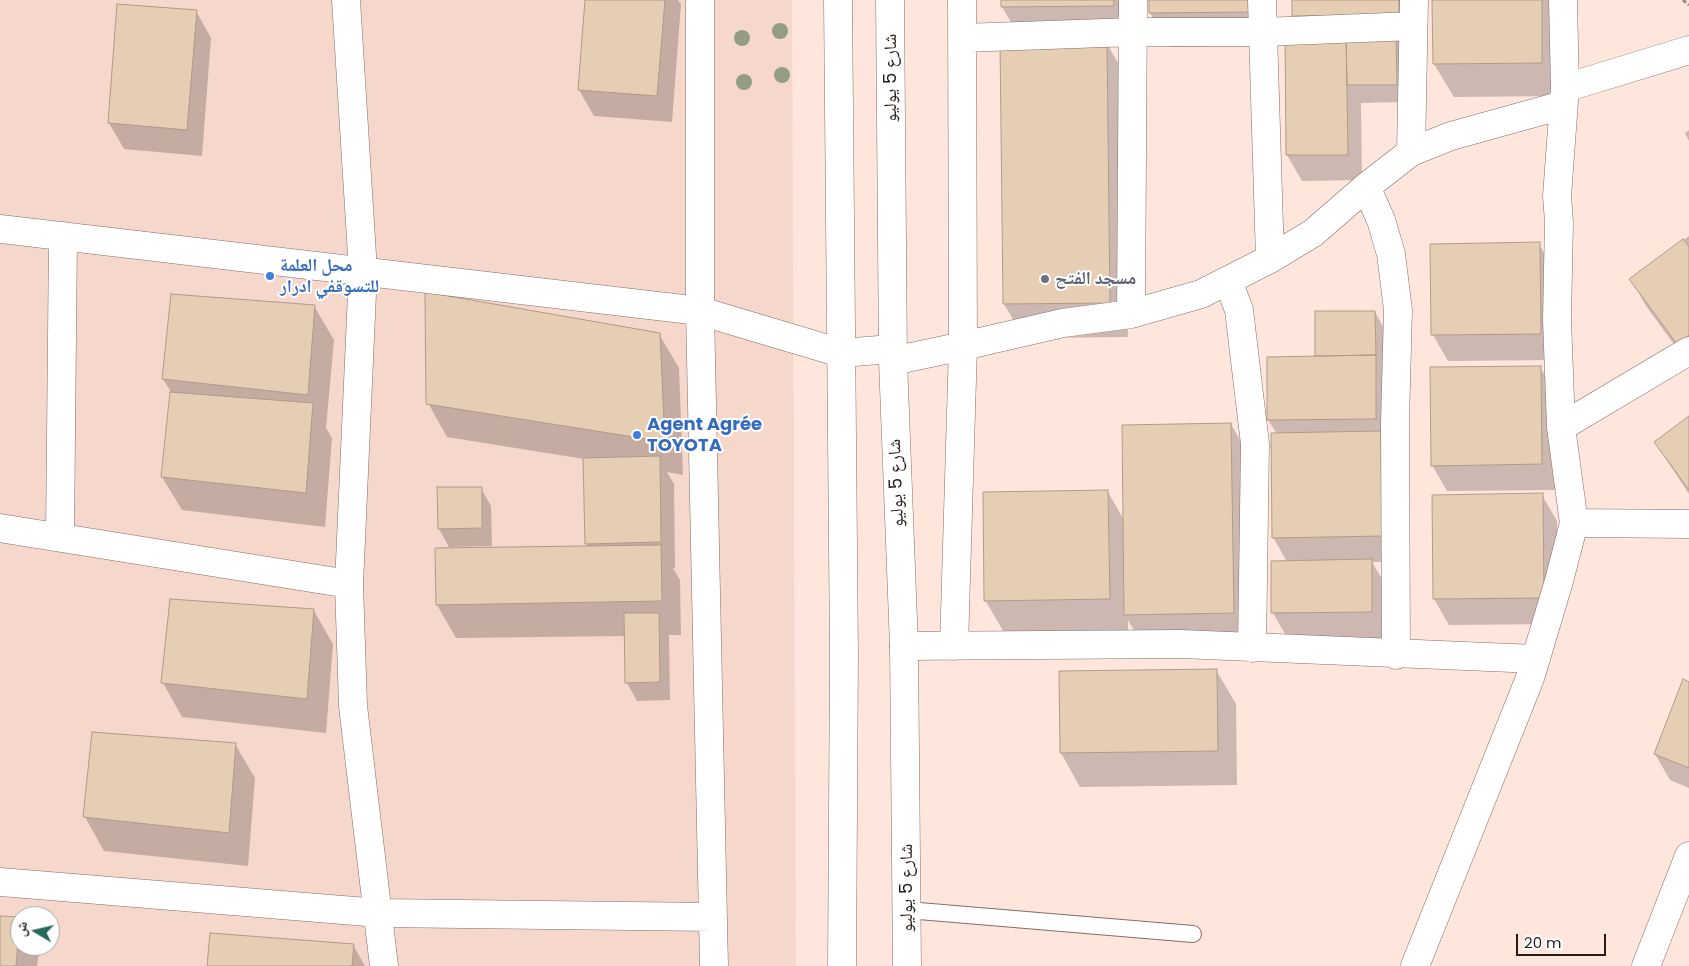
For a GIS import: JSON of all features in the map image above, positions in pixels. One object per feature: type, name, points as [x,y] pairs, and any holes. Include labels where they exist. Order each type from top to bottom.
[{"type":"street","points":[[346,0],[363,271],[349,584],[353,706],[384,966]]},
{"type":"street","points":[[700,0],[700,311],[714,966]]},
{"type":"street","points":[[838,0],[844,655],[842,966]]},
{"type":"street","name":"شارع 5 يوليو","points":[[890,0],[893,355],[904,646],[907,966]]},
{"type":"street","points":[[954,646],[963,346],[962,0]]},
{"type":"street","points":[[1131,314],[1133,0]]},
{"type":"street","points":[[1262,0],[1270,259]]},
{"type":"street","points":[[1417,965],[1536,659],[1574,523],[1561,427],[1557,319],[1560,222],[1556,196],[1564,96],[1563,0]]},
{"type":"street","points":[[962,38],[1133,32],[1263,32],[1413,13],[1411,152]]},
{"type":"street","points":[[0,229],[700,311],[842,353],[893,355],[963,346],[1063,323],[1131,314],[1201,294],[1270,259],[1313,233],[1366,187],[1411,152],[1689,50]]},
{"type":"street","points":[[1366,187],[1381,220],[1391,254],[1398,310],[1396,655]]},
{"type":"street","points":[[60,537],[63,236]]},
{"type":"street","points":[[1228,281],[1239,310],[1255,444],[1252,648]]},
{"type":"street","points":[[1561,427],[1689,351]]},
{"type":"street","points":[[1574,523],[1689,524]]},
{"type":"street","points":[[0,528],[349,584]]},
{"type":"street","points":[[904,646],[1181,644],[1396,655],[1536,659]]},
{"type":"street","points":[[1646,966],[1689,856]]},
{"type":"street","points":[[0,882],[379,912],[712,917]]},
{"type":"lane","points":[[907,910],[1193,934]]},
{"type":"path","points":[[1683,0],[1689,5]]},
{"type":"shaded area","points":[[0,0],[792,0],[796,966],[0,966]]},
{"type":"building","points":[[585,0],[665,0],[657,96],[578,90]]},
{"type":"building","points":[[1001,0],[1114,0],[1114,6],[1001,7]]},
{"type":"building","points":[[1149,0],[1252,0],[1252,12],[1149,13]]},
{"type":"building","points":[[1292,0],[1399,0],[1399,15],[1292,16]]},
{"type":"building","points":[[1432,0],[1542,0],[1542,63],[1433,64]]},
{"type":"building","points":[[117,4],[197,10],[187,130],[108,123]]},
{"type":"building","points":[[1346,32],[1396,32],[1397,85],[1347,85]]},
{"type":"building","points":[[1346,32],[1348,155],[1286,155],[1285,33]]},
{"type":"building","points":[[1107,40],[1110,303],[1003,304],[1000,41]]},
{"type":"building","points":[[1683,239],[1689,247],[1689,335],[1677,344],[1629,279]]},
{"type":"building","points":[[1540,242],[1541,334],[1431,335],[1430,244]]},
{"type":"building","points":[[425,292],[660,333],[665,442],[426,404]]},
{"type":"building","points":[[171,294],[315,305],[308,395],[162,379]]},
{"type":"building","points":[[1315,311],[1375,311],[1376,355],[1315,356]]},
{"type":"building","points":[[1376,355],[1376,419],[1267,420],[1267,357]]},
{"type":"building","points":[[1541,366],[1542,464],[1431,466],[1430,367]]},
{"type":"building","points":[[170,392],[313,403],[306,493],[161,477]]},
{"type":"building","points":[[1689,416],[1689,490],[1654,442]]},
{"type":"building","points":[[1231,423],[1234,613],[1124,615],[1122,425]]},
{"type":"building","points":[[1381,431],[1382,536],[1272,538],[1271,433]]},
{"type":"building","points":[[660,456],[661,542],[585,544],[583,458]]},
{"type":"building","points":[[437,487],[482,487],[482,528],[438,529]]},
{"type":"building","points":[[1108,490],[1110,599],[984,601],[983,492]]},
{"type":"building","points":[[1543,493],[1544,598],[1433,599],[1432,495]]},
{"type":"building","points":[[661,545],[662,601],[436,605],[435,548]]},
{"type":"building","points":[[1372,559],[1372,612],[1271,613],[1271,561]]},
{"type":"building","points":[[170,599],[314,609],[307,699],[161,683]]},
{"type":"building","points":[[624,613],[659,613],[660,682],[625,683]]},
{"type":"building","points":[[1217,669],[1218,751],[1060,753],[1059,671]]},
{"type":"building","points":[[1683,679],[1689,682],[1689,768],[1654,754]]},
{"type":"building","points":[[92,732],[236,743],[229,833],[83,817]]},
{"type":"building","points":[[0,916],[10,916],[10,956],[17,956],[16,966],[0,966]]},
{"type":"building","points":[[210,933],[354,944],[352,966],[207,966]]},
{"type":"place","name":"محل العلمة للتسوقفي ادرار","points":[[270,276]]},
{"type":"place","name":"مسجد الفتح","points":[[1045,279]]},
{"type":"place","name":"Agent Agrée TOYOTA","points":[[637,435]]}]
